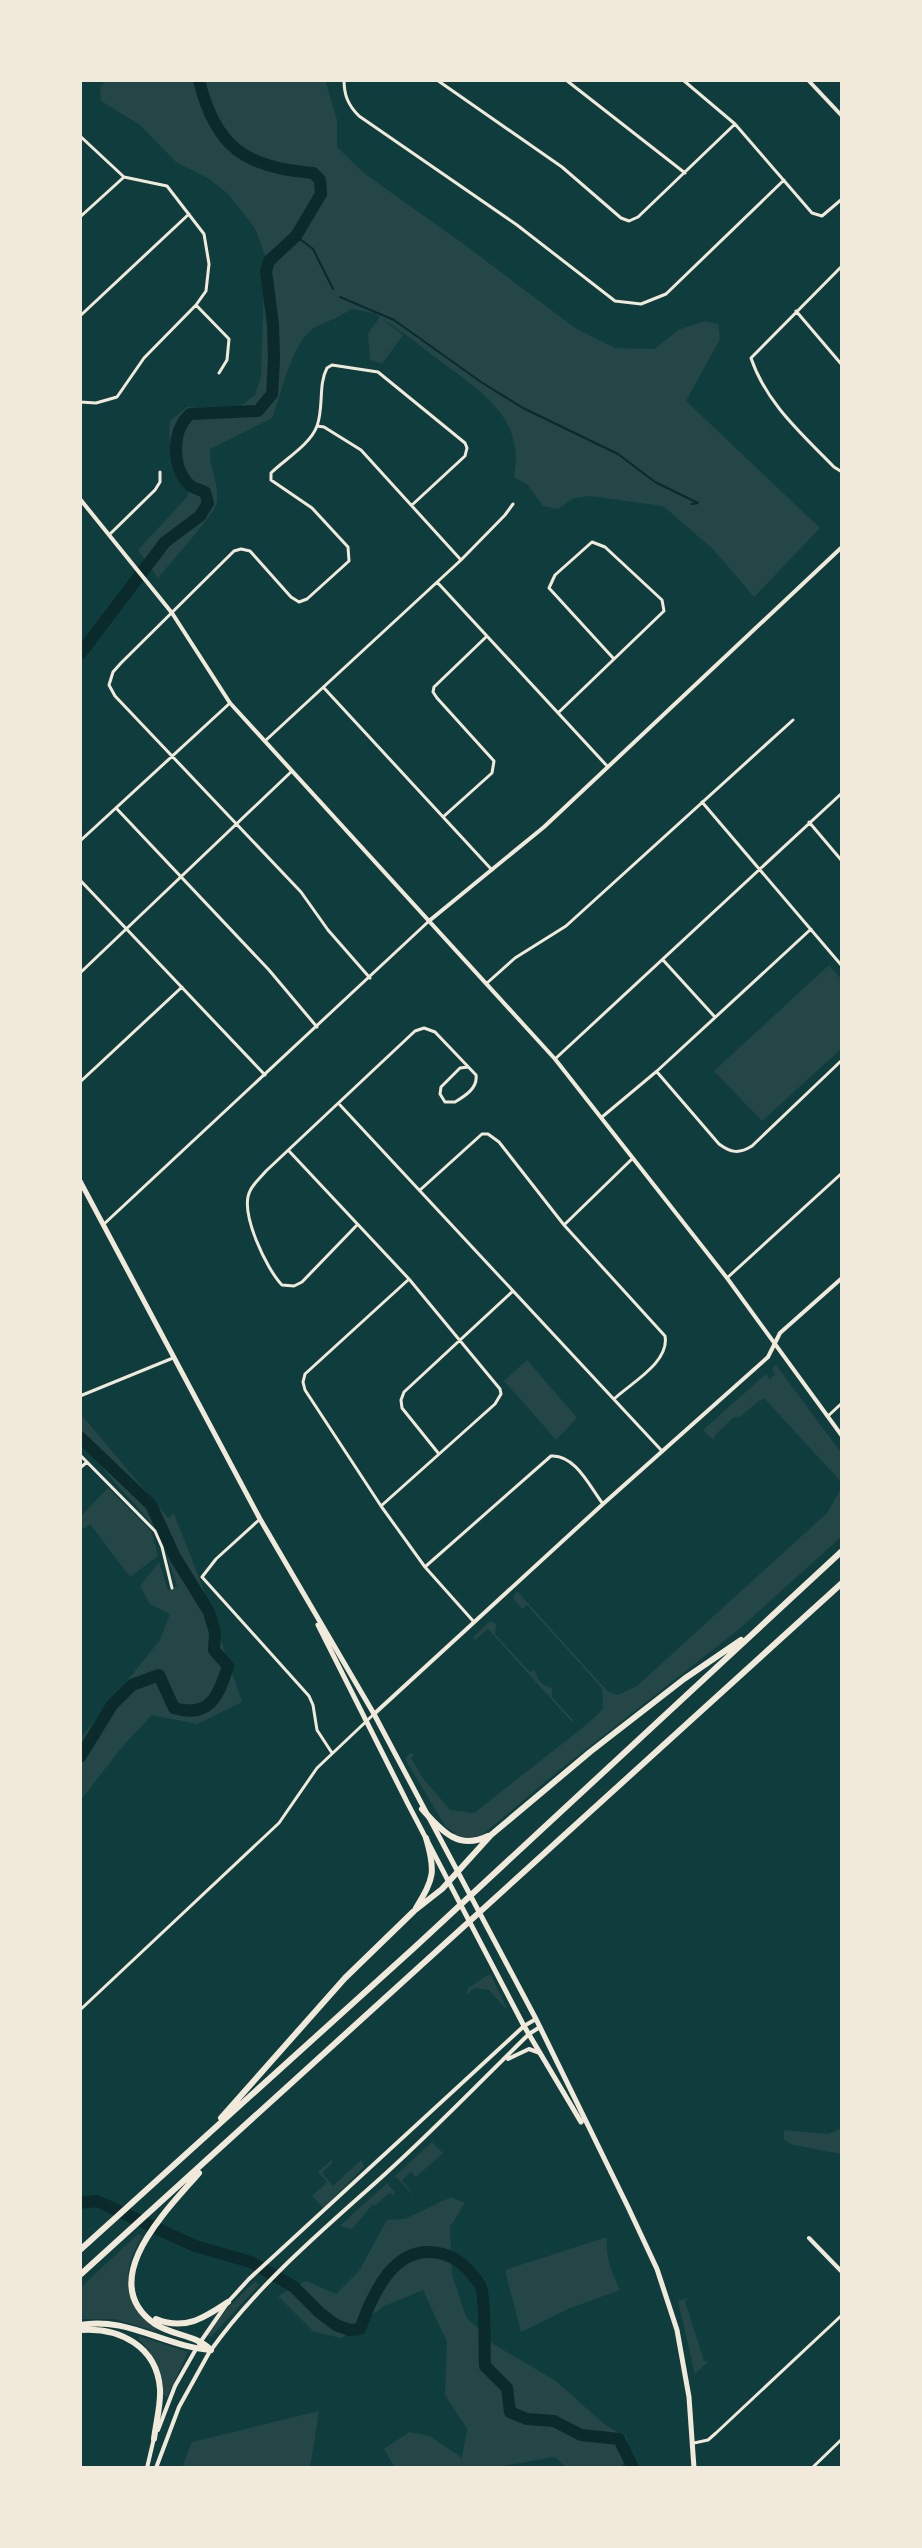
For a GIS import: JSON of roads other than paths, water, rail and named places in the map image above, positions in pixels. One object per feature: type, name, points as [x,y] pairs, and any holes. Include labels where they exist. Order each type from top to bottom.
[{"type":"highway","points":[[80,2250],[842,1551]]},
{"type":"highway","points":[[80,2275],[842,1585]]},
{"type":"highway","points":[[205,2135],[345,1978],[448,1881],[491,1835],[640,1713],[758,1628]]},
{"type":"highway","points":[[422,1809],[448,1837],[467,1842],[491,1835]]},
{"type":"highway","points":[[414,1911],[428,1888],[434,1865],[426,1838]]},
{"type":"highway","points":[[211,2350],[201,2340],[155,2323],[148,2317],[136,2300],[132,2279],[133,2267],[146,2238],[214,2155]]},
{"type":"highway","points":[[148,2317],[168,2324],[184,2325],[228,2302]]},
{"type":"highway","points":[[80,2327],[114,2324],[196,2349],[211,2350]]},
{"type":"highway","points":[[80,2327],[115,2332],[131,2339],[148,2355],[155,2368],[160,2390],[154,2439]]},
{"type":"main road","points":[[80,1181],[260,1519],[374,1714],[536,2019],[657,2269],[684,2362],[694,2468]]},
{"type":"main road","points":[[300,1589],[524,2026],[594,2140]]},
{"type":"street","points":[[344,80],[350,107],[359,116],[517,225],[606,295],[628,304],[641,304],[666,294],[784,180]]},
{"type":"street","points":[[437,80],[562,167],[624,220],[634,221],[735,124]]},
{"type":"street","points":[[566,80],[685,173]]},
{"type":"street","points":[[683,80],[735,124],[812,213],[820,217],[842,199]]},
{"type":"street","points":[[808,80],[842,116]]},
{"type":"street","points":[[80,136],[124,177],[167,186],[204,234],[209,278],[206,291],[196,305],[144,358],[117,397],[96,403],[80,402]]},
{"type":"street","points":[[80,217],[124,177]]},
{"type":"street","points":[[80,316],[189,214]]},
{"type":"street","points":[[842,266],[751,358],[768,394],[778,407],[842,472]]},
{"type":"street","points":[[196,305],[229,339],[227,360],[219,373]]},
{"type":"street","points":[[796,311],[842,365]]},
{"type":"street","points":[[370,978],[328,930],[301,892],[115,696],[109,685],[113,672],[121,663],[234,551],[250,551],[299,602],[307,599],[349,561],[348,547],[312,508],[271,480],[271,473],[300,447],[317,426],[323,376],[332,365],[378,372],[465,443],[465,456],[412,505]]},
{"type":"street","points":[[317,426],[324,427],[361,450],[461,560]]},
{"type":"street","points":[[110,534],[155,490],[160,472]]},
{"type":"street","points":[[80,499],[172,613],[230,703],[555,1059],[727,1278],[842,1436]]},
{"type":"street","points":[[265,741],[461,560],[513,504]]},
{"type":"street","points":[[559,712],[664,611],[664,603],[605,547],[592,542],[555,575],[549,588],[614,659]]},
{"type":"street","points":[[103,1225],[429,921],[544,827],[842,547]]},
{"type":"street","points":[[437,582],[608,767]]},
{"type":"street","points":[[443,817],[495,767],[494,761],[437,698],[434,687],[487,636]]},
{"type":"street","points":[[324,688],[493,871]]},
{"type":"street","points":[[80,841],[230,703]]},
{"type":"street","points":[[487,983],[529,948],[566,926],[793,720]]},
{"type":"street","points":[[80,973],[292,771]]},
{"type":"street","points":[[555,1059],[842,793]]},
{"type":"street","points":[[702,802],[842,966]]},
{"type":"street","points":[[117,809],[182,875],[317,1027]]},
{"type":"street","points":[[809,822],[842,861]]},
{"type":"street","points":[[80,880],[265,1075]]},
{"type":"street","points":[[602,1117],[657,1071],[811,929]]},
{"type":"street","points":[[663,960],[715,1017]]},
{"type":"street","points":[[80,1082],[182,987]]},
{"type":"street","points":[[357,1225],[302,1282],[288,1286],[277,1280],[261,1249],[252,1226],[248,1200],[250,1191],[266,1171],[412,1033],[420,1029],[435,1032],[476,1075],[474,1086],[458,1101],[445,1102],[440,1094],[441,1087],[460,1068],[468,1067]]},
{"type":"street","points":[[657,1071],[719,1144],[736,1152],[752,1146],[842,1060]]},
{"type":"street","points":[[339,1104],[662,1451]]},
{"type":"street","points":[[419,1190],[482,1134],[488,1134],[499,1142],[564,1225],[665,1336],[667,1345],[659,1359],[614,1399]]},
{"type":"street","points":[[289,1150],[409,1279],[496,1383],[501,1394],[495,1404],[381,1506]]},
{"type":"street","points":[[564,1225],[633,1158]]},
{"type":"street","points":[[727,1278],[842,1173]]},
{"type":"street","points":[[80,2010],[279,1823],[317,1768],[332,1753],[768,1357],[780,1333],[842,1278]]},
{"type":"street","points":[[409,1279],[305,1374],[303,1382],[305,1390],[381,1506],[425,1567],[474,1622]]},
{"type":"street","points":[[439,1454],[402,1408],[404,1392],[513,1291]]},
{"type":"street","points":[[80,1396],[174,1357]]},
{"type":"street","points":[[828,1416],[842,1403]]},
{"type":"street","points":[[80,1455],[155,1531],[172,1588]]},
{"type":"street","points":[[425,1567],[551,1456],[557,1455],[571,1461],[603,1504]]},
{"type":"street","points":[[80,1468],[87,1462]]},
{"type":"street","points":[[260,1519],[216,1559],[202,1577],[309,1696],[317,1730],[332,1753]]},
{"type":"street","points":[[147,2468],[154,2439],[175,2386],[201,2340],[228,2302],[249,2279],[524,2026],[536,2019]]},
{"type":"street","points":[[156,2468],[179,2407],[211,2350],[262,2289],[529,2034],[540,2027]]},
{"type":"street","points":[[503,2062],[529,2049],[540,2053]]},
{"type":"street","points":[[809,2238],[842,2272]]},
{"type":"street","points":[[694,2443],[708,2440],[842,2315]]},
{"type":"street","points":[[812,2468],[842,2439]]},
{"type":"waterway","points":[[80,654],[165,542],[200,516],[208,503],[205,492],[192,487],[185,480],[177,461],[177,440],[184,421],[190,414],[258,411],[272,394],[273,325],[266,271],[269,261],[296,236],[321,194],[320,180],[313,173],[269,166],[237,150],[224,138],[214,122],[199,80]]},
{"type":"waterway","points":[[296,236],[313,249],[333,289]]},
{"type":"waterway","points":[[340,297],[394,320],[523,408],[618,454],[655,482],[698,503],[692,504]]},
{"type":"waterway","points":[[80,1437],[151,1505],[175,1557],[209,1612],[215,1632],[214,1650],[228,1666],[211,1702],[196,1710],[174,1708],[159,1675],[132,1685],[112,1705],[80,1757]]},
{"type":"waterway","points":[[80,2203],[97,2201],[195,2246],[251,2262],[294,2287],[336,2325],[350,2330],[360,2329],[379,2286],[399,2263],[412,2255],[426,2252],[449,2256],[464,2266],[480,2285],[485,2366],[507,2388],[510,2412],[527,2419],[554,2421],[581,2435],[619,2439],[633,2468]]}]
